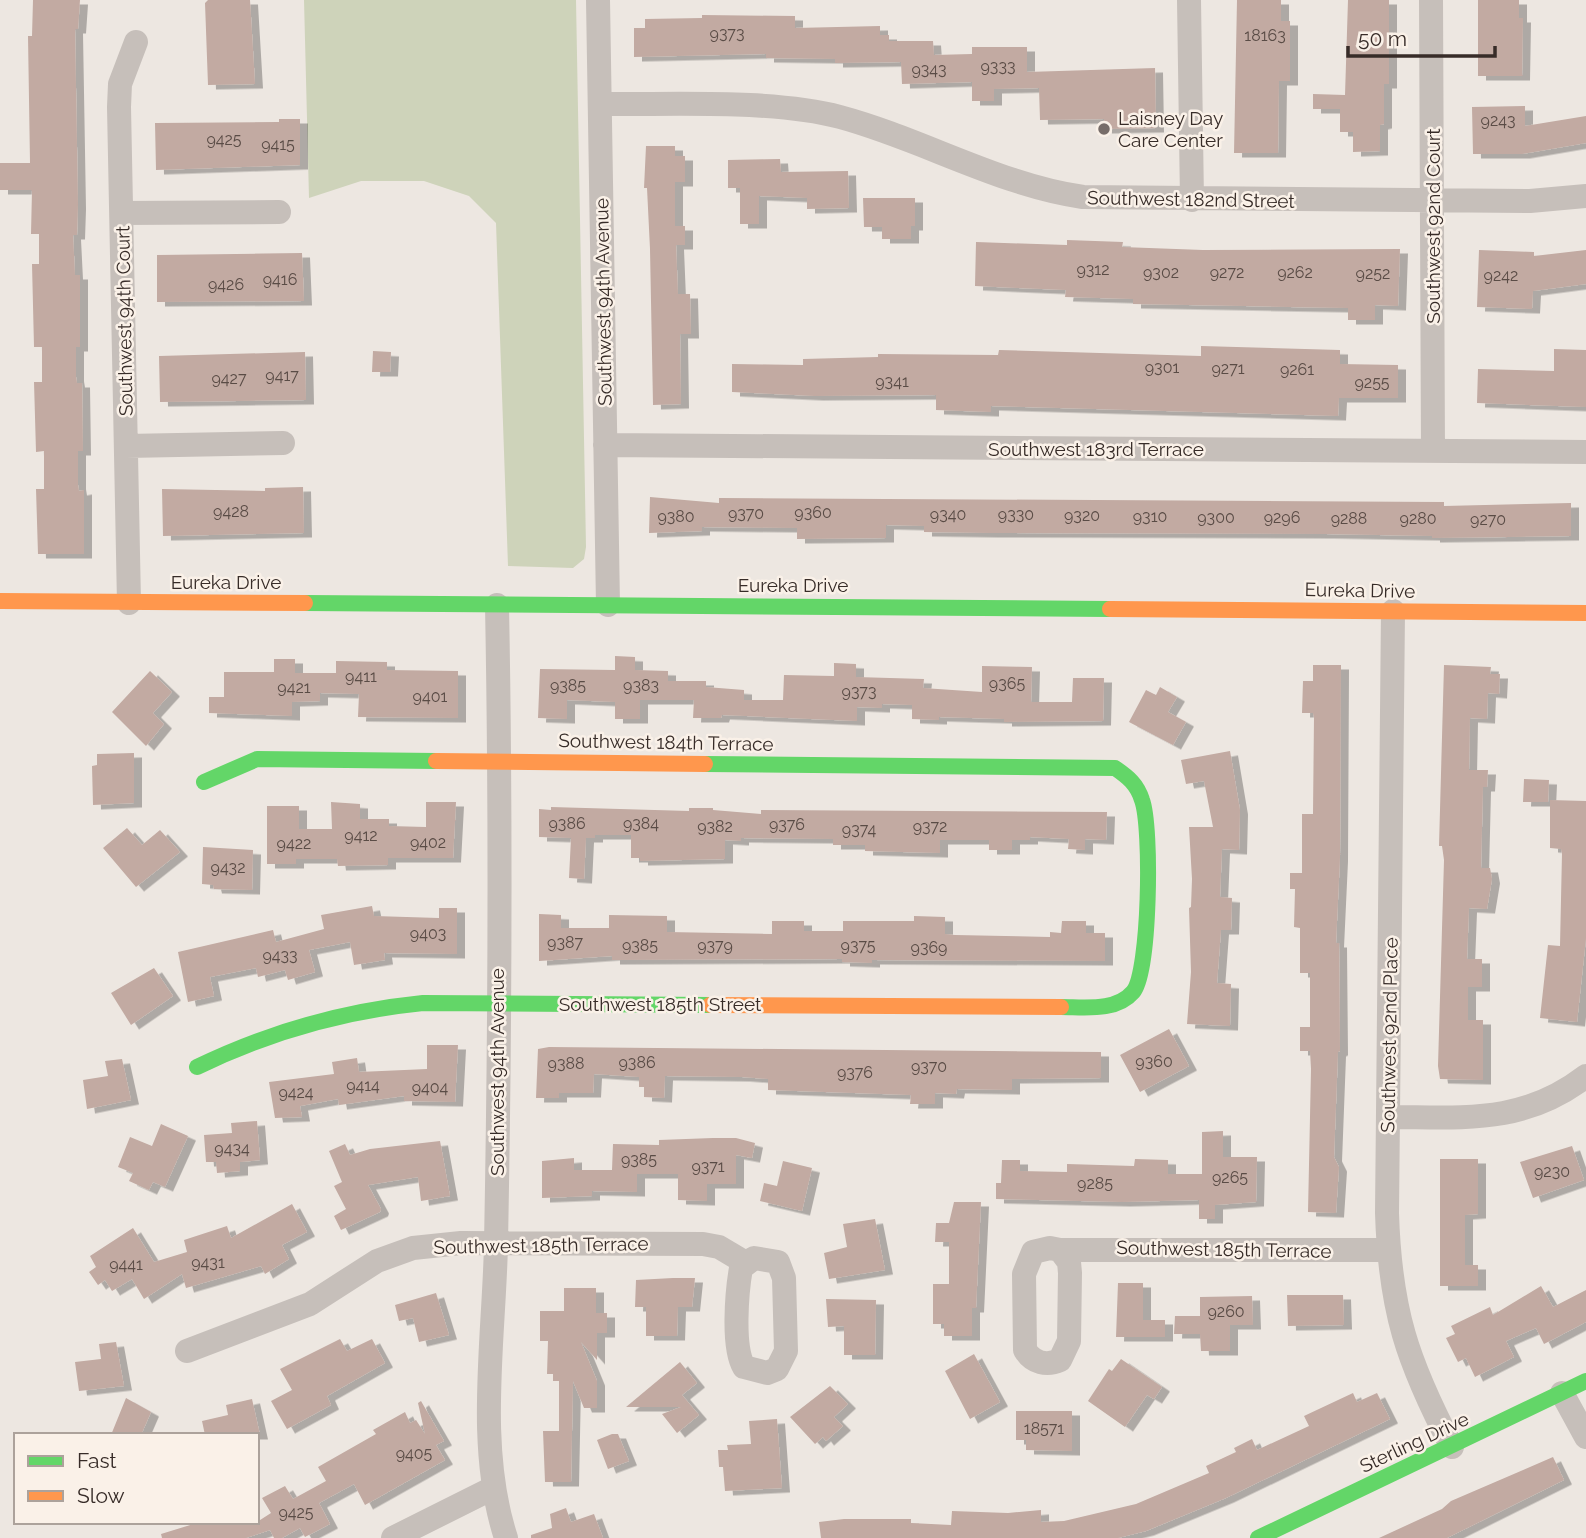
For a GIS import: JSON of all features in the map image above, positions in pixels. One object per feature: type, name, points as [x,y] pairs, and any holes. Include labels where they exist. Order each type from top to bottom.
[{"type":"street","name":"Southwest 94th Avenue","points":[[598,0],[608,605]]},
{"type":"street","points":[[1189,0],[1192,201]]},
{"type":"street","name":"Southwest 92nd Court","points":[[1431,0],[1433,451]]},
{"type":"street","name":"Southwest 94th Court","points":[[129,603],[120,84],[136,42]]},
{"type":"street","name":"Southwest 182nd Street","points":[[600,104],[761,107],[817,112],[861,123],[1062,194],[1106,199],[1559,200],[1586,196]]},
{"type":"street","points":[[122,213],[279,212]]},
{"type":"street","points":[[126,446],[283,443]]},
{"type":"street","name":"Southwest 183rd Terrace","points":[[605,445],[1586,452]]},
{"type":"street","name":"Eureka Drive","points":[[0,601],[1586,613]]},
{"type":"street","name":"Southwest 94th Avenue","points":[[497,605],[499,761],[496,1244],[489,1452],[493,1488],[506,1538]]},
{"type":"street","name":"Southwest 92nd Place","points":[[1393,611],[1388,1250],[1399,1328],[1452,1447]]},
{"type":"street","name":"Southwest 184th Terrace","points":[[204,782],[257,759],[1115,768],[1129,777],[1140,793],[1144,821],[1144,962],[1132,994]]},
{"type":"street","name":"Southwest 185th Street","points":[[197,1067],[246,1042],[350,1012],[423,1003],[1099,1007],[1112,1005],[1132,994]]},
{"type":"street","points":[[1388,1117],[1514,1113],[1545,1102],[1586,1076]]},
{"type":"street","name":"Southwest 185th Terrace","points":[[187,1351],[310,1304],[395,1254],[434,1245],[703,1244],[719,1247],[746,1263]]},
{"type":"street","name":"Southwest 185th Terrace","points":[[1060,1250],[1388,1250]]},
{"type":"street","name":"Sterling Drive","points":[[1258,1538],[1586,1381]]},
{"type":"street","points":[[1562,1393],[1586,1437]]},
{"type":"street","points":[[394,1538],[493,1488]]},
{"type":"green space","points":[[304,0],[576,0],[586,547],[584,559],[573,568],[508,566],[496,223],[469,196],[424,181],[361,181],[309,198]]},
{"type":"building","points":[[33,0],[80,0],[78,29],[75,29],[78,205],[77,235],[73,235],[75,275],[80,275],[80,347],[76,347],[76,377],[77,383],[82,383],[83,451],[78,451],[78,485],[79,491],[84,490],[84,554],[38,554],[36,489],[44,489],[44,451],[36,452],[34,382],[42,382],[42,347],[34,347],[32,264],[39,264],[39,234],[31,234],[32,190],[0,190],[0,163],[30,163],[28,36],[32,36]]},
{"type":"building","points":[[208,0],[250,0],[255,84],[208,85],[205,3]]},
{"type":"building","points":[[1237,0],[1281,0],[1281,21],[1290,21],[1290,81],[1279,81],[1278,153],[1234,153]]},
{"type":"building","points":[[1348,0],[1389,0],[1389,84],[1384,84],[1384,124],[1380,125],[1380,151],[1353,152],[1353,132],[1340,132],[1340,109],[1313,109],[1313,94],[1345,95]]},
{"type":"building","points":[[1478,0],[1519,0],[1519,18],[1523,18],[1522,76],[1478,76]]},
{"type":"building","points":[[702,15],[795,16],[795,28],[880,26],[880,35],[889,35],[889,41],[933,41],[934,55],[972,54],[972,47],[1027,47],[1027,72],[1155,68],[1156,128],[1104,129],[1104,119],[1040,120],[1039,88],[994,89],[994,101],[972,101],[972,82],[902,84],[901,62],[835,63],[835,59],[766,58],[766,54],[634,57],[634,28],[645,28],[645,19],[702,18]]},
{"type":"building","points":[[1525,106],[1525,126],[1586,116],[1586,143],[1522,154],[1473,154],[1472,107]]},
{"type":"building","points":[[279,119],[300,119],[300,165],[156,170],[155,123],[279,122]]},
{"type":"building","points":[[646,146],[675,146],[675,156],[685,156],[685,182],[675,182],[675,226],[685,226],[685,245],[676,245],[678,294],[690,294],[691,334],[680,334],[681,404],[653,405],[650,249],[647,188],[644,188]]},
{"type":"building","points":[[780,159],[781,172],[848,171],[849,208],[807,209],[807,198],[759,196],[759,224],[740,224],[740,188],[728,188],[728,160]]},
{"type":"building","points":[[863,198],[915,198],[915,226],[911,226],[911,239],[882,239],[882,227],[864,227]]},
{"type":"building","points":[[1067,240],[1123,242],[1122,247],[1203,250],[1400,249],[1398,306],[1375,305],[1375,320],[1348,320],[1348,308],[1133,304],[1133,299],[1065,297],[1066,290],[975,286],[976,242],[1067,245]]},
{"type":"building","points":[[1479,250],[1534,252],[1534,256],[1586,250],[1586,284],[1533,291],[1532,309],[1477,307]]},
{"type":"building","points":[[302,253],[304,301],[157,302],[157,255]]},
{"type":"building","points":[[1201,346],[1340,350],[1340,364],[1398,365],[1398,398],[1339,398],[1338,416],[991,406],[991,412],[936,410],[936,395],[815,396],[732,392],[732,364],[803,365],[803,359],[878,357],[878,354],[998,355],[999,350],[1201,356]]},
{"type":"building","points":[[1554,349],[1586,350],[1586,407],[1477,403],[1478,369],[1554,371]]},
{"type":"building","points":[[373,351],[391,352],[390,372],[372,372]]},
{"type":"building","points":[[305,352],[306,400],[160,402],[159,356]]},
{"type":"building","points":[[303,487],[304,533],[163,536],[162,489],[265,491],[265,488]]},
{"type":"building","points":[[650,497],[719,503],[719,498],[1444,502],[1444,506],[1571,503],[1571,536],[1432,538],[1326,534],[924,532],[924,526],[886,525],[886,538],[797,539],[797,528],[702,527],[702,531],[649,533]]},
{"type":"building","points":[[615,656],[635,657],[635,670],[668,671],[668,681],[706,681],[706,687],[744,690],[744,700],[783,700],[784,675],[834,676],[834,663],[856,664],[856,677],[924,679],[923,688],[982,692],[982,666],[1032,667],[1031,702],[1072,702],[1073,678],[1104,678],[1103,721],[1004,722],[1004,719],[939,717],[939,720],[912,719],[912,705],[882,704],[882,708],[857,707],[857,721],[722,715],[721,718],[693,718],[694,700],[640,700],[640,719],[615,719],[615,702],[567,700],[567,719],[538,718],[540,669],[615,670]]},
{"type":"building","points":[[274,659],[295,659],[295,673],[336,673],[336,661],[387,662],[387,670],[458,671],[458,718],[358,717],[359,694],[320,693],[320,701],[292,702],[292,716],[209,713],[209,697],[224,697],[224,672],[274,672]]},
{"type":"building","points":[[1313,665],[1341,665],[1340,857],[1336,943],[1339,943],[1340,1051],[1334,1157],[1339,1167],[1336,1213],[1308,1212],[1311,1069],[1310,1051],[1300,1051],[1300,1027],[1310,1027],[1310,973],[1300,973],[1300,928],[1294,927],[1295,889],[1290,889],[1290,873],[1302,873],[1302,814],[1313,814],[1314,717],[1313,713],[1302,713],[1303,681],[1313,681]]},
{"type":"building","points":[[1444,665],[1491,667],[1490,674],[1500,674],[1499,694],[1488,693],[1487,719],[1470,718],[1469,770],[1488,770],[1487,787],[1483,787],[1481,868],[1490,868],[1492,879],[1487,909],[1469,908],[1467,959],[1482,959],[1482,987],[1468,987],[1468,1020],[1483,1020],[1483,1080],[1440,1079],[1438,1066],[1444,860],[1442,846],[1439,846]]},
{"type":"building","points":[[150,671],[172,692],[153,713],[164,724],[146,746],[112,712]]},
{"type":"building","points":[[1160,687],[1177,697],[1168,712],[1186,722],[1173,745],[1129,722],[1146,690],[1156,695]]},
{"type":"building","points":[[1230,751],[1240,810],[1239,850],[1222,849],[1220,897],[1232,898],[1231,930],[1221,930],[1217,983],[1231,984],[1230,1026],[1187,1024],[1191,972],[1189,908],[1192,879],[1189,827],[1213,827],[1204,781],[1186,784],[1181,760]]},
{"type":"building","points":[[134,753],[134,803],[93,805],[92,766],[97,765],[97,754]]},
{"type":"building","points":[[1524,779],[1549,780],[1548,802],[1523,802]]},
{"type":"building","points":[[1550,800],[1586,801],[1586,938],[1577,1022],[1540,1018],[1548,945],[1560,946],[1562,853],[1561,849],[1550,848]]},
{"type":"building","points":[[331,802],[360,804],[360,819],[389,819],[389,826],[426,827],[426,802],[456,802],[453,858],[388,858],[388,865],[338,866],[337,859],[296,859],[296,864],[267,864],[267,806],[299,806],[299,829],[332,829]]},
{"type":"building","points":[[551,807],[689,811],[689,808],[713,808],[761,814],[761,810],[1107,812],[1106,840],[1085,839],[1085,850],[1068,849],[1069,839],[1030,837],[1030,840],[1012,840],[1012,850],[989,850],[989,840],[940,840],[940,853],[865,851],[865,845],[833,845],[833,839],[741,838],[741,841],[725,840],[725,859],[640,861],[640,858],[631,858],[631,835],[595,835],[595,838],[586,838],[584,879],[569,878],[571,838],[539,837],[539,809],[551,810]]},
{"type":"building","points":[[127,828],[142,845],[160,830],[180,852],[136,887],[103,848]]},
{"type":"building","points":[[203,847],[253,850],[252,890],[214,889],[213,885],[202,884]]},
{"type":"building","points":[[372,906],[374,916],[439,918],[439,908],[457,908],[457,954],[384,953],[385,960],[354,965],[350,942],[309,950],[315,972],[288,980],[285,970],[258,977],[256,968],[210,977],[214,996],[188,1002],[178,952],[273,930],[276,942],[324,929],[321,915]]},
{"type":"building","points":[[539,914],[561,915],[561,928],[609,928],[609,915],[667,916],[667,932],[772,934],[772,921],[804,921],[804,931],[843,931],[843,921],[914,921],[914,916],[945,917],[945,934],[1050,937],[1050,932],[1061,933],[1062,921],[1086,921],[1086,933],[1105,933],[1105,961],[872,960],[872,963],[842,962],[842,959],[612,960],[612,956],[539,961]]},
{"type":"building","points":[[154,968],[173,996],[131,1025],[111,993]]},
{"type":"building","points":[[1169,1029],[1189,1066],[1140,1092],[1120,1055]]},
{"type":"building","points":[[427,1045],[458,1045],[455,1102],[404,1101],[404,1096],[339,1105],[338,1099],[300,1106],[302,1117],[275,1118],[269,1082],[334,1074],[332,1062],[357,1058],[359,1072],[427,1069]]},
{"type":"building","points":[[538,1049],[1101,1052],[1101,1078],[1012,1079],[1012,1090],[957,1089],[956,1094],[935,1093],[935,1104],[910,1104],[911,1095],[768,1090],[768,1079],[742,1077],[665,1076],[664,1098],[644,1097],[644,1087],[639,1087],[639,1077],[594,1074],[593,1093],[559,1093],[559,1098],[536,1098]]},
{"type":"building","points":[[122,1059],[131,1100],[87,1109],[83,1080],[108,1076],[105,1061]]},
{"type":"building","points":[[257,1121],[260,1160],[240,1162],[240,1171],[217,1173],[216,1162],[206,1162],[204,1135],[232,1133],[231,1123]]},
{"type":"building","points":[[161,1124],[188,1136],[165,1187],[153,1182],[149,1190],[129,1181],[133,1173],[118,1167],[130,1137],[152,1146]]},
{"type":"building","points":[[1223,1131],[1223,1157],[1257,1157],[1256,1202],[1215,1205],[1215,1219],[1199,1219],[1199,1200],[1122,1202],[996,1199],[996,1183],[1001,1183],[1002,1160],[1020,1160],[1020,1171],[1067,1172],[1067,1164],[1134,1166],[1135,1159],[1168,1160],[1168,1174],[1202,1174],[1202,1132]]},
{"type":"building","points":[[736,1138],[755,1143],[752,1158],[736,1155],[736,1184],[707,1184],[707,1201],[678,1200],[678,1174],[637,1174],[637,1192],[592,1191],[592,1196],[542,1198],[542,1161],[574,1158],[574,1170],[612,1170],[613,1144],[659,1145],[659,1140]]},
{"type":"building","points":[[440,1141],[450,1196],[421,1201],[418,1177],[368,1185],[381,1209],[380,1212],[341,1230],[334,1216],[346,1209],[334,1186],[342,1182],[329,1151],[345,1144],[350,1155],[370,1149]]},
{"type":"building","points":[[1572,1146],[1584,1180],[1533,1198],[1520,1162]]},
{"type":"building","points":[[1440,1159],[1478,1159],[1478,1214],[1465,1215],[1465,1265],[1478,1265],[1478,1286],[1440,1286]]},
{"type":"building","points":[[783,1161],[812,1168],[802,1211],[760,1201],[764,1183],[777,1186]]},
{"type":"building","points":[[954,1202],[981,1202],[976,1308],[972,1308],[972,1336],[944,1336],[944,1324],[933,1324],[933,1284],[949,1284],[949,1242],[935,1242],[936,1223],[949,1223]]},
{"type":"building","points":[[292,1204],[307,1232],[282,1245],[289,1259],[265,1274],[261,1266],[186,1288],[182,1274],[144,1299],[132,1279],[112,1291],[105,1280],[98,1285],[89,1272],[96,1267],[90,1256],[133,1228],[154,1262],[187,1252],[184,1240],[227,1226],[231,1238]]},
{"type":"building","points":[[875,1219],[885,1270],[829,1279],[824,1253],[847,1247],[843,1224]]},
{"type":"building","points":[[695,1278],[692,1307],[678,1307],[677,1336],[646,1336],[646,1307],[635,1307],[636,1280]]},
{"type":"building","points":[[1118,1283],[1143,1283],[1143,1320],[1165,1320],[1165,1337],[1116,1337]]},
{"type":"building","points":[[1541,1286],[1553,1307],[1586,1290],[1586,1322],[1544,1344],[1536,1328],[1506,1341],[1514,1357],[1475,1377],[1466,1358],[1458,1362],[1446,1338],[1455,1334],[1451,1326],[1490,1307],[1493,1315]]},
{"type":"building","points":[[564,1288],[596,1288],[596,1313],[607,1313],[607,1333],[597,1333],[597,1360],[581,1342],[597,1381],[597,1408],[584,1408],[573,1381],[571,1482],[545,1482],[543,1431],[559,1431],[559,1381],[553,1381],[553,1374],[547,1374],[548,1341],[540,1341],[540,1311],[564,1311]]},
{"type":"building","points":[[436,1293],[449,1335],[419,1342],[413,1318],[399,1321],[395,1305]]},
{"type":"building","points":[[1287,1295],[1343,1295],[1344,1325],[1288,1326]]},
{"type":"building","points":[[1252,1296],[1253,1325],[1230,1325],[1230,1351],[1201,1351],[1200,1334],[1174,1334],[1175,1316],[1200,1316],[1200,1297]]},
{"type":"building","points":[[826,1299],[876,1300],[875,1355],[844,1355],[844,1326],[828,1327]]},
{"type":"building","points":[[340,1339],[347,1351],[372,1339],[385,1363],[327,1396],[331,1405],[287,1429],[271,1401],[292,1390],[280,1369]]},
{"type":"building","points":[[116,1342],[124,1386],[79,1391],[75,1362],[101,1359],[99,1344]]},
{"type":"building","points":[[974,1354],[1000,1402],[970,1419],[945,1371]]},
{"type":"building","points":[[1121,1359],[1162,1387],[1154,1399],[1147,1395],[1125,1427],[1088,1401],[1109,1369],[1112,1371]]},
{"type":"building","points":[[680,1362],[697,1383],[682,1395],[699,1415],[677,1433],[662,1414],[681,1407],[626,1407]]},
{"type":"building","points":[[830,1386],[848,1404],[834,1417],[843,1426],[826,1441],[823,1437],[815,1444],[790,1417]]},
{"type":"building","points":[[1353,1393],[1357,1402],[1377,1393],[1390,1419],[1226,1498],[1146,1531],[1118,1538],[821,1538],[819,1522],[844,1519],[911,1519],[911,1523],[951,1525],[952,1511],[1008,1513],[1041,1510],[1041,1522],[1064,1521],[1136,1504],[1209,1473],[1206,1466],[1236,1452],[1234,1448],[1252,1439],[1257,1450],[1309,1426],[1304,1416]]},
{"type":"building","points":[[126,1398],[151,1412],[142,1433],[112,1433]]},
{"type":"building","points":[[252,1399],[260,1435],[205,1433],[202,1421],[228,1415],[226,1405]]},
{"type":"building","points":[[421,1401],[444,1441],[436,1445],[445,1460],[365,1505],[354,1484],[319,1503],[330,1524],[305,1537],[300,1528],[282,1538],[274,1538],[270,1530],[246,1538],[162,1538],[161,1534],[194,1524],[259,1524],[259,1521],[271,1513],[262,1498],[285,1486],[293,1499],[326,1481],[318,1467],[376,1434],[373,1430],[405,1412],[410,1423],[416,1420],[425,1434],[418,1403]]},
{"type":"building","points":[[1016,1411],[1072,1411],[1072,1451],[1026,1450],[1026,1440],[1016,1440]]},
{"type":"building","points":[[777,1419],[782,1488],[725,1491],[718,1450],[728,1450],[727,1445],[751,1444],[749,1421]]},
{"type":"building","points":[[618,1434],[629,1461],[608,1469],[597,1440]]},
{"type":"building","points":[[1553,1457],[1564,1480],[1447,1538],[1379,1538],[1442,1509],[1451,1501]]},
{"type":"building","points":[[566,1508],[571,1522],[594,1514],[603,1538],[531,1538],[531,1535],[552,1528],[550,1514]]},
{"type":"traffic: fast","points":[[305,603],[1110,609]]},
{"type":"traffic: fast","points":[[204,782],[257,759],[436,761]]},
{"type":"traffic: fast","points":[[705,764],[1115,768],[1135,785],[1145,815],[1148,899],[1139,979],[1133,992],[1118,1003],[1089,1008],[1061,1007]]},
{"type":"traffic: fast","points":[[197,1067],[251,1043],[307,1025],[364,1011],[423,1003],[710,1005]]},
{"type":"traffic: fast","points":[[1258,1538],[1586,1381]]},
{"type":"traffic: slow","points":[[0,601],[305,603]]},
{"type":"traffic: slow","points":[[1110,609],[1586,613]]},
{"type":"traffic: slow","points":[[436,761],[705,764]]},
{"type":"traffic: slow","points":[[710,1005],[1061,1007]]},
{"type":"place","name":"Laisney Day Care Center","points":[[1104,129]]}]
